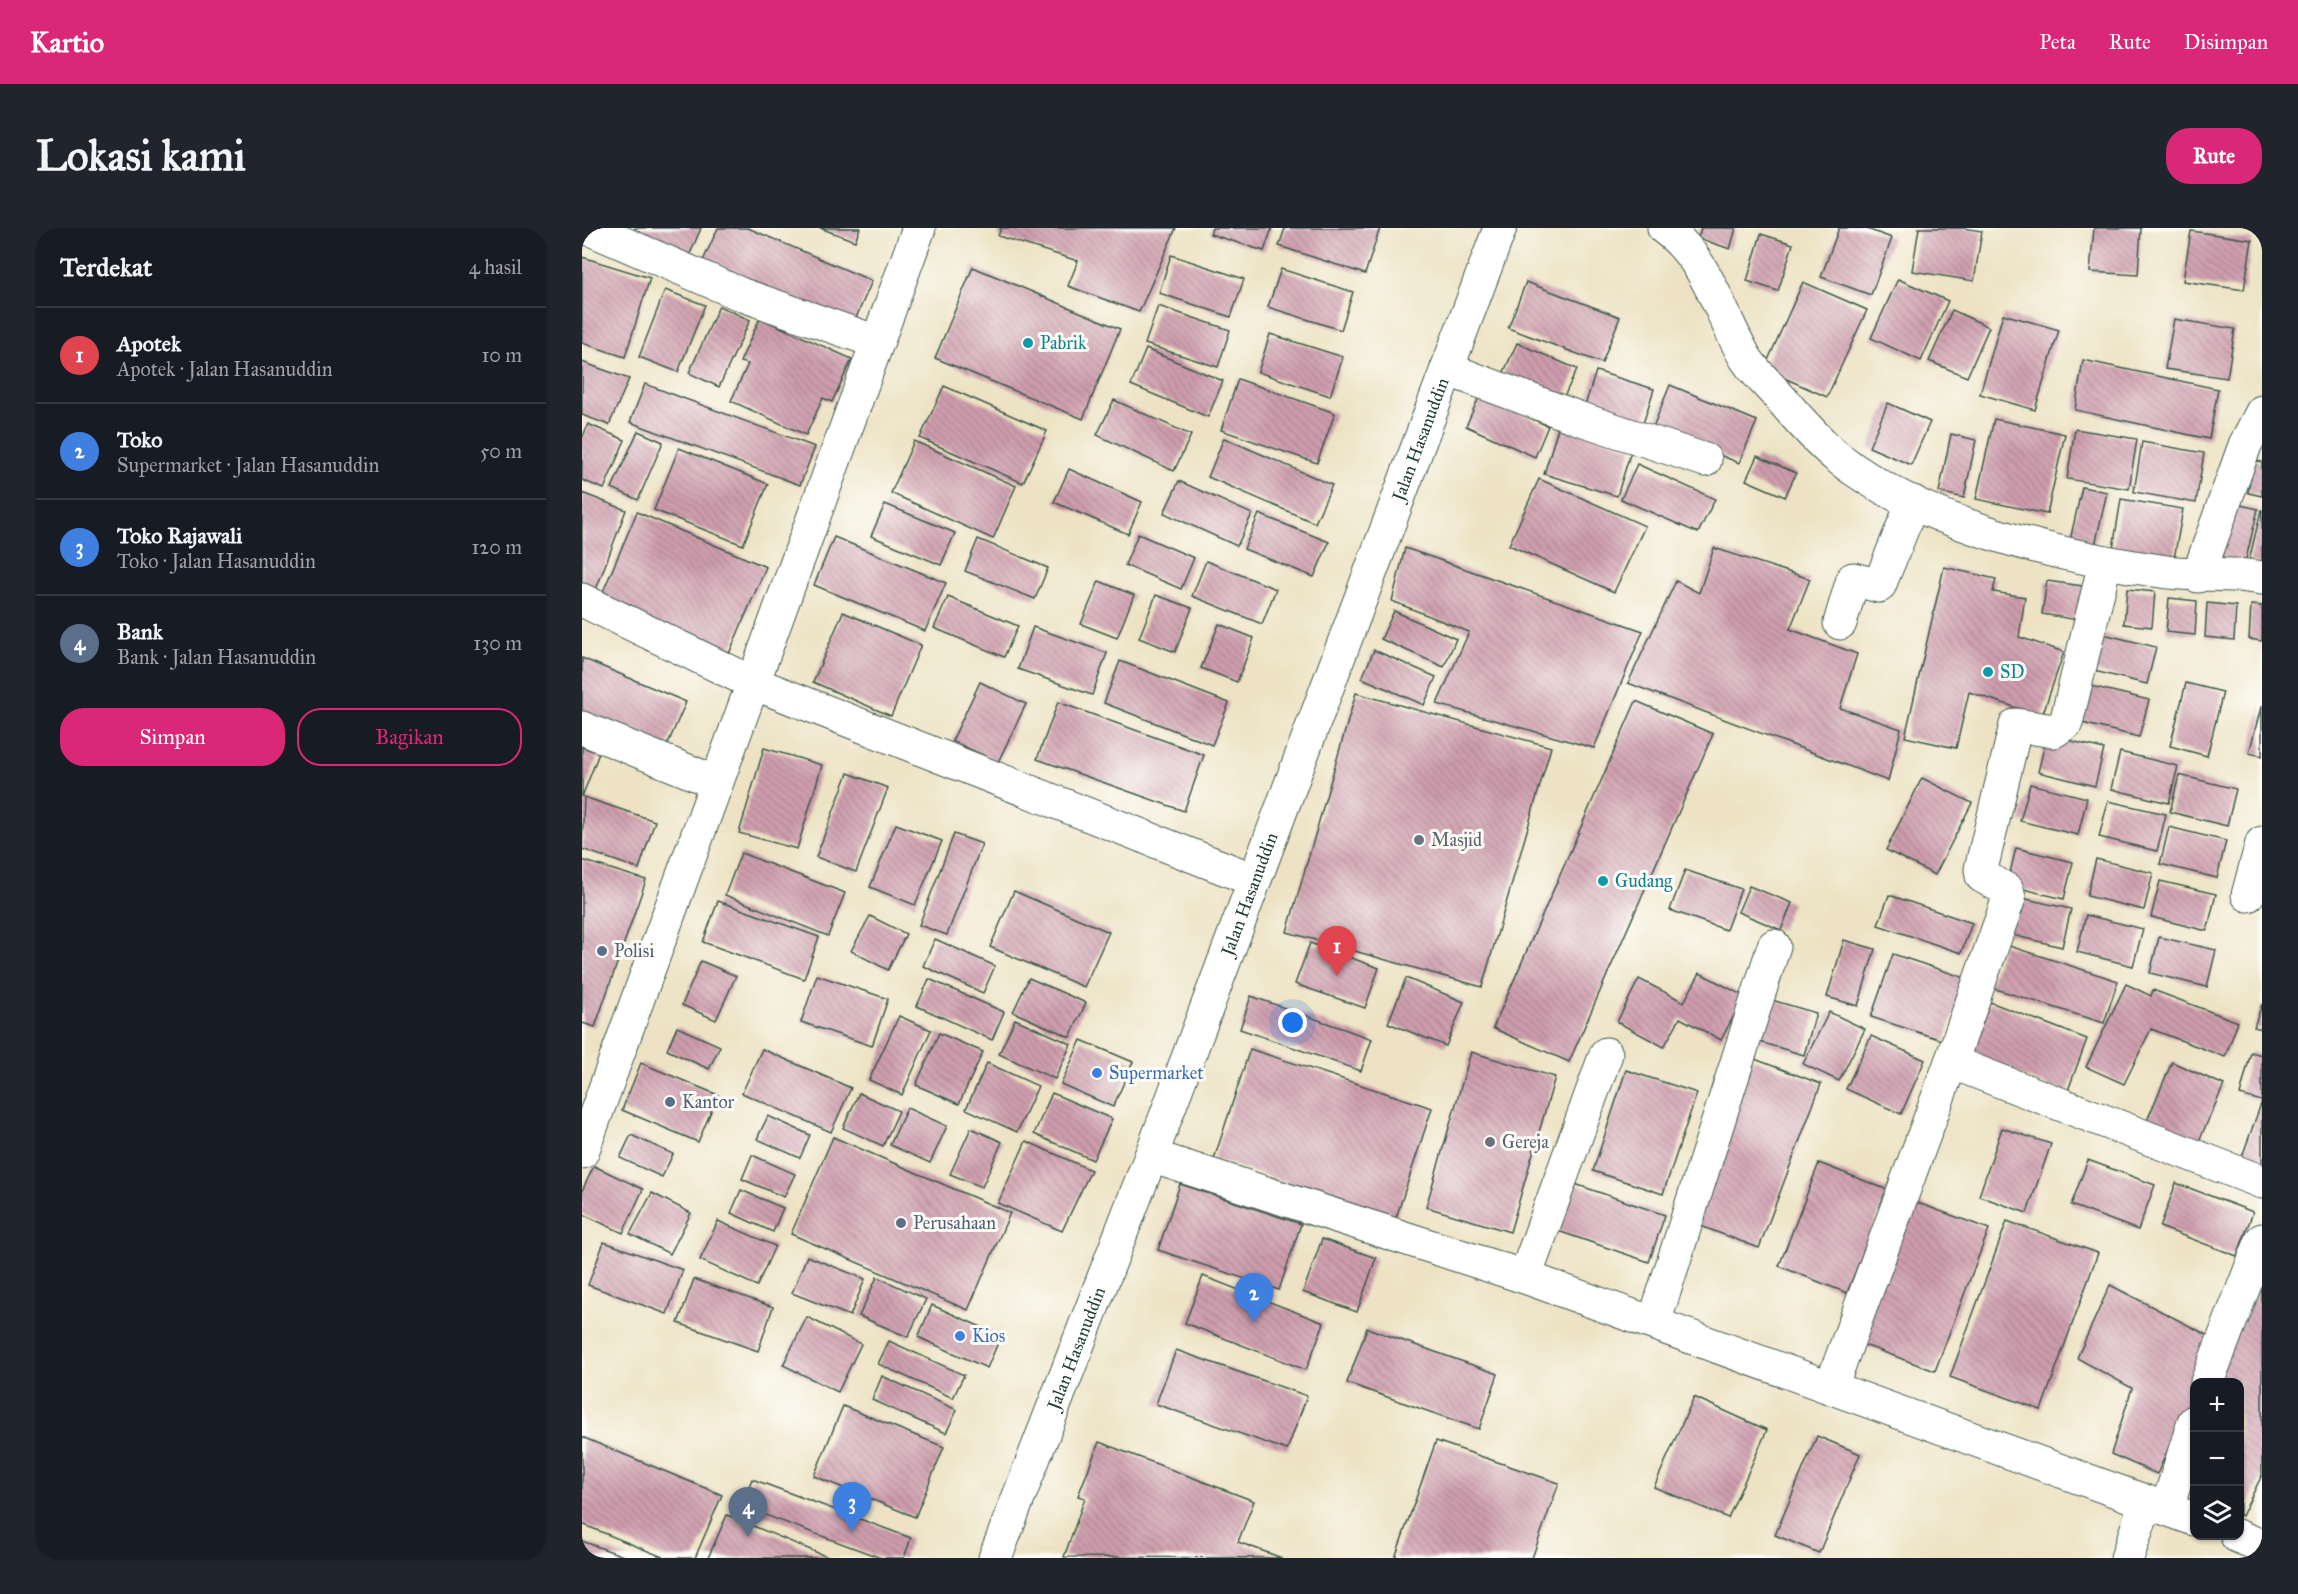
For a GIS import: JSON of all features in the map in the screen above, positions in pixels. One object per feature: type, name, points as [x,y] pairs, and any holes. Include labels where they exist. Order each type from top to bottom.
[{"type":"main road","points":[[588,228],[740,294],[877,342]]},
{"type":"main road","points":[[582,1152],[751,682],[919,228]]},
{"type":"main road","name":"Jalan Hasanuddin","points":[[995,1558],[1151,1156],[1500,228]]},
{"type":"main road","points":[[1664,228],[1676,236],[1700,265],[1746,358],[1799,419],[1838,458],[1913,502],[1928,510],[2020,541],[2105,563],[2198,576],[2247,575],[2262,578]]},
{"type":"main road","points":[[1447,369],[1578,418],[1705,460]]},
{"type":"main road","points":[[2198,576],[2245,445],[2262,412]]},
{"type":"main road","points":[[1840,623],[1853,579],[1878,586],[1913,502]]},
{"type":"main road","points":[[1831,1387],[2009,898],[2007,890],[1982,876],[1981,869],[2016,725],[2054,731],[2066,723],[2105,563]]},
{"type":"main road","points":[[582,600],[751,682],[1254,880]]},
{"type":"main road","points":[[582,728],[715,782]]},
{"type":"main road","points":[[2248,895],[2262,843]]},
{"type":"main road","points":[[1654,1323],[1774,946]]},
{"type":"main road","points":[[1525,1277],[1606,1054]]},
{"type":"main road","points":[[1951,1062],[2262,1182]]},
{"type":"main road","points":[[1151,1156],[1525,1277],[2169,1510]]},
{"type":"main road","points":[[2209,1378],[2262,1240]]},
{"type":"main road","points":[[2127,1558],[2169,1510],[2191,1432]]},
{"type":"main road","points":[[2244,1539],[2262,1545]]},
{"type":"building","points":[[635,228],[701,228],[685,266],[629,243]]},
{"type":"building","points":[[718,228],[748,228],[872,281],[852,327],[702,263]]},
{"type":"building","points":[[820,228],[860,228],[855,241]]},
{"type":"building","points":[[1001,228],[1176,228],[1139,312],[1068,286],[1078,261],[998,236]]},
{"type":"building","points":[[1212,228],[1272,228],[1264,251],[1210,234]]},
{"type":"building","points":[[1285,228],[1380,228],[1365,274],[1279,246]]},
{"type":"building","points":[[1701,228],[1736,228],[1730,249],[1698,238]]},
{"type":"building","points":[[1839,228],[1864,228],[1892,238],[1871,295],[1821,277]]},
{"type":"building","points":[[1919,228],[1963,228],[1982,231],[1974,281],[1912,271]]},
{"type":"building","points":[[2094,228],[2141,228],[2138,275],[2090,272]]},
{"type":"building","points":[[2191,231],[2252,240],[2244,290],[2183,281]]},
{"type":"building","points":[[1761,234],[1793,244],[1778,291],[1747,281]]},
{"type":"building","points":[[1171,255],[1244,279],[1231,317],[1159,293]]},
{"type":"building","points":[[582,257],[650,278],[625,357],[582,343]]},
{"type":"building","name":"Pabrik","points":[[973,267],[1120,329],[1083,419],[935,358]]},
{"type":"building","points":[[1281,269],[1353,292],[1341,330],[1268,307]]},
{"type":"building","points":[[1898,279],[1948,301],[1921,361],[1871,338]]},
{"type":"building","points":[[1526,282],[1620,317],[1602,363],[1508,328]]},
{"type":"building","points":[[1803,282],[1867,310],[1827,397],[1764,369]]},
{"type":"building","points":[[665,290],[705,305],[678,372],[639,357]]},
{"type":"building","points":[[719,306],[750,320],[719,387],[689,373]]},
{"type":"building","points":[[1158,306],[1230,330],[1218,367],[1145,344]]},
{"type":"building","points":[[1952,310],[1989,327],[1967,377],[1929,361]]},
{"type":"building","points":[[2003,314],[2059,330],[2035,410],[1980,394]]},
{"type":"building","points":[[760,318],[852,359],[832,402],[823,398],[806,435],[731,401],[748,364],[740,362]]},
{"type":"building","points":[[2174,319],[2235,329],[2227,378],[2165,369]]},
{"type":"building","points":[[1270,334],[1343,357],[1330,396],[1258,372]]},
{"type":"building","points":[[1517,343],[1577,369],[1562,401],[1503,374]]},
{"type":"building","points":[[1146,349],[1223,381],[1208,417],[1131,385]]},
{"type":"building","points":[[2083,360],[2218,389],[2209,439],[2075,410]]},
{"type":"building","points":[[582,362],[629,379],[609,425],[582,415]]},
{"type":"building","points":[[1596,371],[1654,389],[1641,430],[1583,412]]},
{"type":"building","points":[[1238,379],[1335,413],[1317,463],[1221,430]]},
{"type":"building","points":[[645,384],[815,447],[800,485],[630,422]]},
{"type":"building","points":[[1670,385],[1757,421],[1739,463],[1653,427]]},
{"type":"building","points":[[944,386],[1047,431],[1023,483],[920,438]]},
{"type":"building","points":[[1480,395],[1548,426],[1535,457],[1466,426]]},
{"type":"building","points":[[1114,400],[1191,435],[1174,471],[1097,435]]},
{"type":"building","points":[[1888,403],[1930,422],[1911,465],[1869,447]]},
{"type":"building","points":[[1994,419],[2065,434],[2047,514],[1976,499]]},
{"type":"building","points":[[588,424],[625,440],[604,489],[582,480],[582,439]]},
{"type":"building","points":[[1559,425],[1632,448],[1617,496],[1544,474]]},
{"type":"building","points":[[2075,429],[2137,439],[2129,489],[2067,479]]},
{"type":"building","points":[[638,431],[663,442],[638,500],[612,488]]},
{"type":"building","points":[[1951,434],[1976,440],[1964,498],[1939,492]]},
{"type":"building","points":[[1224,438],[1332,485],[1315,523],[1208,477]]},
{"type":"building","points":[[914,441],[1016,486],[993,539],[891,493]]},
{"type":"building","points":[[2142,442],[2204,453],[2196,503],[2134,492]]},
{"type":"building","points":[[679,448],[768,484],[743,545],[654,510]]},
{"type":"building","points":[[1757,456],[1796,473],[1785,497],[1746,480]]},
{"type":"building","points":[[2253,460],[2262,462],[2262,496],[2248,493]]},
{"type":"building","points":[[1637,464],[1715,499],[1698,533],[1621,499]]},
{"type":"building","points":[[1069,469],[1142,502],[1128,534],[1054,502]]},
{"type":"building","points":[[1539,479],[1645,526],[1614,592],[1509,545]]},
{"type":"building","points":[[1179,481],[1252,514],[1237,546],[1164,513]]},
{"type":"building","points":[[2082,487],[2107,492],[2094,550],[2069,545]]},
{"type":"building","points":[[582,493],[626,510],[594,595],[582,590]]},
{"type":"building","points":[[2121,499],[2183,509],[2174,559],[2113,549]]},
{"type":"building","points":[[2232,503],[2258,509],[2244,567],[2218,561]]},
{"type":"building","points":[[885,504],[955,533],[941,565],[871,536]]},
{"type":"building","points":[[2262,510],[2262,564],[2249,561]]},
{"type":"building","points":[[637,512],[766,567],[728,656],[599,601]]},
{"type":"building","points":[[1259,514],[1329,542],[1314,577],[1244,549]]},
{"type":"building","points":[[1138,534],[1194,558],[1181,589],[1125,565]]},
{"type":"building","points":[[834,537],[946,583],[925,631],[814,585]]},
{"type":"building","points":[[978,539],[1048,568],[1035,599],[965,571]]},
{"type":"building","points":[[1405,548],[1643,631],[1594,748],[1437,704],[1469,632],[1392,601]]},
{"type":"building","points":[[1714,548],[1810,579],[1790,629],[1857,654],[1840,708],[1901,729],[1888,781],[1628,683],[1676,581],[1699,593]]},
{"type":"building","points":[[1206,561],[1276,589],[1262,624],[1192,596]]},
{"type":"building","name":"SD","points":[[1944,567],[1996,579],[1993,592],[2025,597],[2019,637],[2064,652],[2042,716],[1969,692],[1956,748],[1905,737]]},
{"type":"building","points":[[1099,581],[1134,595],[1117,638],[1081,624]]},
{"type":"building","points":[[2047,581],[2089,587],[2083,621],[2042,614]]},
{"type":"building","points":[[2127,589],[2155,592],[2152,627],[2124,624]]},
{"type":"building","points":[[1156,595],[1192,608],[1175,652],[1139,638]]},
{"type":"building","points":[[948,597],[1018,626],[1004,657],[934,628]]},
{"type":"building","points":[[2169,598],[2197,601],[2195,635],[2166,632]]},
{"type":"building","points":[[2207,603],[2236,606],[2234,640],[2205,637]]},
{"type":"building","points":[[2251,605],[2262,606],[2262,641],[2249,639]]},
{"type":"building","points":[[1394,611],[1456,639],[1444,667],[1381,639]]},
{"type":"building","points":[[843,612],[921,645],[891,716],[813,682]]},
{"type":"building","points":[[1219,624],[1254,638],[1237,682],[1201,668]]},
{"type":"building","points":[[1033,627],[1107,653],[1092,695],[1018,669]]},
{"type":"building","points":[[2099,633],[2156,647],[2147,684],[2090,670]]},
{"type":"building","points":[[1374,650],[1436,677],[1424,705],[1362,678]]},
{"type":"building","points":[[582,658],[686,702],[666,748],[582,713]]},
{"type":"building","points":[[1120,661],[1229,703],[1212,745],[1104,703]]},
{"type":"building","points":[[980,682],[1026,704],[998,762],[952,741]]},
{"type":"building","points":[[2186,683],[2223,692],[2207,756],[2170,746]]},
{"type":"building","points":[[2091,686],[2149,700],[2139,737],[2082,723]]},
{"type":"building","name":"Masjid","points":[[1356,693],[1551,747],[1482,987],[1287,932]]},
{"type":"building","name":"Gudang","points":[[1636,701],[1713,734],[1569,1062],[1493,1028]]},
{"type":"building","points":[[1058,702],[1204,755],[1184,811],[1037,759]]},
{"type":"building","points":[[2262,707],[2262,756],[2249,753]]},
{"type":"building","points":[[2047,735],[2104,749],[2095,786],[2038,772]]},
{"type":"building","points":[[582,747],[599,753],[582,797]]},
{"type":"building","points":[[764,748],[822,765],[797,849],[739,833]]},
{"type":"building","points":[[2120,752],[2178,766],[2169,803],[2111,789]]},
{"type":"building","points":[[848,773],[888,788],[856,872],[816,857]]},
{"type":"building","points":[[2179,775],[2236,789],[2227,826],[2170,812]]},
{"type":"building","points":[[1922,778],[1972,803],[1935,875],[1886,850]]},
{"type":"building","points":[[2030,784],[2087,798],[2078,835],[2020,821]]},
{"type":"building","points":[[584,797],[655,821],[639,869],[582,849]]},
{"type":"building","points":[[2108,801],[2166,814],[2157,851],[2099,837]]},
{"type":"building","points":[[896,824],[942,841],[915,905],[870,887]]},
{"type":"building","points":[[2169,827],[2226,841],[2217,878],[2160,864]]},
{"type":"building","points":[[954,834],[982,844],[947,935],[919,925]]},
{"type":"building","points":[[2016,848],[2073,862],[2064,899],[2007,885]]},
{"type":"building","points":[[741,853],[845,893],[828,936],[725,895]]},
{"type":"building","points":[[2096,859],[2153,873],[2144,910],[2087,896]]},
{"type":"building","name":"Polisi","points":[[582,860],[646,880],[595,1027],[582,1023]]},
{"type":"building","points":[[1685,870],[1741,889],[1726,930],[1670,910]]},
{"type":"building","points":[[2160,881],[2216,894],[2207,931],[2151,917]]},
{"type":"building","points":[[1749,886],[1792,903],[1781,930],[1738,912]]},
{"type":"building","points":[[1014,891],[1109,932],[1084,987],[990,947]]},
{"type":"building","points":[[1889,895],[1972,923],[1961,953],[1878,925]]},
{"type":"building","points":[[2013,896],[2071,909],[2062,947],[2004,933]]},
{"type":"building","points":[[718,901],[819,937],[804,979],[703,942]]},
{"type":"building","points":[[2086,915],[2143,929],[2133,966],[2077,952]]},
{"type":"building","points":[[870,916],[906,934],[888,970],[851,951]]},
{"type":"building","points":[[2159,937],[2216,950],[2207,987],[2150,973]]},
{"type":"building","points":[[935,939],[995,966],[983,993],[923,966]]},
{"type":"building","points":[[1844,940],[1875,949],[1858,1006],[1827,997]]},
{"type":"building","points":[[1310,943],[1379,968],[1365,1008],[1295,984]]},
{"type":"building","points":[[2003,944],[2118,981],[2104,1023],[1989,987]]},
{"type":"building","points":[[1893,954],[1965,978],[1945,1041],[1871,1017]]},
{"type":"building","points":[[701,961],[736,976],[716,1020],[682,1005]]},
{"type":"building","points":[[1700,973],[1744,996],[1721,1040],[1680,1018],[1664,1047],[1617,1022],[1639,979],[1684,1002]]},
{"type":"building","points":[[817,975],[888,999],[872,1046],[801,1022]]},
{"type":"building","points":[[1029,978],[1086,1003],[1070,1037],[1013,1012]]},
{"type":"building","points":[[1406,978],[1464,1002],[1446,1046],[1388,1023]]},
{"type":"building","points":[[929,979],[1004,1012],[992,1040],[917,1006]]},
{"type":"building","points":[[2126,984],[2151,996],[2153,990],[2238,1022],[2225,1057],[2151,1029],[2124,1084],[2086,1067]]},
{"type":"building","points":[[1251,996],[1372,1039],[1361,1071],[1240,1029]]},
{"type":"building","points":[[1762,997],[1816,1013],[1804,1055],[1749,1039]]},
{"type":"building","points":[[1990,1002],[2087,1039],[2067,1093],[1970,1057]]},
{"type":"building","points":[[2262,1004],[2262,1029],[2254,1027]]},
{"type":"building","points":[[1829,1012],[1865,1029],[1839,1081],[1803,1064]]},
{"type":"building","points":[[899,1016],[931,1030],[902,1095],[869,1080]]},
{"type":"building","points":[[1015,1019],[1071,1044],[1055,1079],[999,1054]]},
{"type":"building","points":[[677,1027],[720,1046],[709,1069],[667,1050]]},
{"type":"building","points":[[939,1033],[983,1052],[959,1104],[916,1085]]},
{"type":"building","points":[[1871,1036],[1925,1060],[1901,1114],[1846,1089]]},
{"type":"building","name":"Supermarket","points":[[1081,1040],[1133,1062],[1113,1107],[1061,1084]]},
{"type":"building","points":[[762,1049],[851,1088],[831,1132],[742,1093]]},
{"type":"building","points":[[1250,1049],[1432,1108],[1396,1218],[1214,1159]]},
{"type":"building","name":"Gereja","points":[[1471,1052],[1555,1077],[1510,1232],[1426,1207]]},
{"type":"building","points":[[2251,1052],[2262,1055],[2262,1101],[2240,1095]]},
{"type":"building","points":[[1752,1058],[1821,1084],[1759,1248],[1690,1222]]},
{"type":"building","points":[[2172,1062],[2224,1085],[2194,1152],[2143,1130]]},
{"type":"building","name":"Kantor","points":[[641,1063],[718,1095],[698,1142],[622,1110]]},
{"type":"building","points":[[987,1063],[1038,1086],[1017,1132],[966,1109]]},
{"type":"building","points":[[1626,1070],[1697,1093],[1663,1194],[1593,1171]]},
{"type":"building","points":[[859,1093],[899,1111],[883,1146],[843,1128]]},
{"type":"building","points":[[1052,1093],[1112,1119],[1093,1160],[1034,1134]]},
{"type":"building","points":[[2262,1101],[2262,1173],[2239,1165]]},
{"type":"building","points":[[907,1108],[947,1126],[930,1163],[890,1145]]},
{"type":"building","points":[[768,1116],[810,1135],[800,1158],[757,1139]]},
{"type":"building","points":[[971,1128],[1002,1142],[982,1187],[950,1174]]},
{"type":"building","points":[[2002,1128],[2051,1144],[2027,1213],[1979,1196]]},
{"type":"building","points":[[631,1135],[673,1154],[662,1177],[620,1158]]},
{"type":"building","name":"Perusahaan","points":[[833,1137],[1010,1213],[968,1310],[791,1234]]},
{"type":"building","points":[[1026,1141],[1091,1170],[1062,1231],[998,1203]]},
{"type":"building","points":[[752,1155],[795,1174],[784,1197],[742,1179]]},
{"type":"building","points":[[2088,1160],[2155,1185],[2138,1230],[2071,1205]]},
{"type":"building","points":[[1819,1163],[1888,1190],[1847,1293],[1779,1266]]},
{"type":"building","points":[[594,1166],[643,1189],[623,1233],[582,1214],[582,1191]]},
{"type":"building","points":[[1572,1183],[1665,1215],[1649,1262],[1555,1230]]},
{"type":"building","points":[[2176,1183],[2253,1212],[2237,1256],[2160,1227]]},
{"type":"building","points":[[1180,1184],[1301,1224],[1279,1290],[1158,1250]]},
{"type":"building","points":[[741,1190],[783,1208],[773,1232],[731,1213]]},
{"type":"building","points":[[652,1193],[691,1213],[670,1254],[630,1234]]},
{"type":"building","points":[[1910,1200],[1989,1229],[1935,1371],[1856,1342]]},
{"type":"building","points":[[718,1221],[775,1246],[757,1286],[700,1260]]},
{"type":"building","points":[[2007,1221],[2098,1253],[2041,1410],[1950,1377]]},
{"type":"building","points":[[1322,1239],[1376,1258],[1357,1312],[1303,1292]]},
{"type":"building","points":[[604,1242],[683,1270],[667,1314],[588,1285]]},
{"type":"building","points":[[807,1256],[865,1279],[850,1316],[792,1293]]},
{"type":"building","points":[[1203,1276],[1324,1323],[1306,1370],[1185,1323]]},
{"type":"building","points":[[877,1277],[926,1299],[908,1337],[859,1316]]},
{"type":"building","points":[[694,1279],[773,1307],[758,1351],[678,1323]]},
{"type":"building","points":[[2262,1279],[2262,1475],[2244,1512],[2244,1378],[2215,1378]]},
{"type":"building","points":[[2110,1285],[2217,1340],[2200,1378],[2190,1378],[2190,1400],[2157,1474],[2111,1454],[2132,1388],[2077,1358]]},
{"type":"building","name":"Kios","points":[[932,1305],[1001,1336],[987,1368],[918,1337]]},
{"type":"building","points":[[807,1317],[861,1344],[838,1392],[783,1365]]},
{"type":"building","points":[[1367,1328],[1498,1374],[1479,1429],[1347,1383]]},
{"type":"building","points":[[889,1341],[964,1375],[953,1398],[878,1364]]},
{"type":"building","points":[[1176,1350],[1307,1396],[1287,1450],[1156,1404]]},
{"type":"building","points":[[882,1376],[957,1410],[946,1433],[872,1400]]},
{"type":"building","points":[[1694,1397],[1767,1430],[1728,1518],[1654,1487]]},
{"type":"building","points":[[843,1406],[944,1447],[915,1517],[814,1476]]},
{"type":"building","points":[[1817,1436],[1860,1454],[1819,1553],[1775,1535]]},
{"type":"building","points":[[582,1437],[722,1495],[695,1558],[665,1558],[582,1524]]},
{"type":"building","points":[[1436,1441],[1559,1483],[1532,1558],[1395,1558]]},
{"type":"building","points":[[1099,1442],[1254,1501],[1238,1542],[1282,1558],[1064,1557],[1085,1498],[1078,1496]]},
{"type":"building","points":[[752,1479],[911,1538],[904,1558],[881,1558],[741,1506]]},
{"type":"building","points":[[727,1515],[830,1558],[708,1558]]},
{"type":"building","points":[[582,1541],[629,1558],[582,1558]]},
{"type":"place","name":"Pabrik","points":[[1028,343]]},
{"type":"place","name":"SD","points":[[1988,672]]},
{"type":"place","name":"Masjid","points":[[1419,840]]},
{"type":"place","name":"Gudang","points":[[1603,881]]},
{"type":"place","name":"Polisi","points":[[602,951]]},
{"type":"place","name":"Apotek","points":[[1337,976]]},
{"type":"place","name":"Supermarket","points":[[1097,1073]]},
{"type":"place","name":"Kantor","points":[[670,1102]]},
{"type":"place","name":"Gereja","points":[[1490,1142]]},
{"type":"place","name":"Perusahaan","points":[[901,1223]]},
{"type":"place","name":"Toko","points":[[1254,1323]]},
{"type":"place","name":"Kios","points":[[960,1336]]},
{"type":"place","name":"Toko Rajawali","points":[[852,1532]]},
{"type":"place","name":"Bank","points":[[748,1537]]}]
